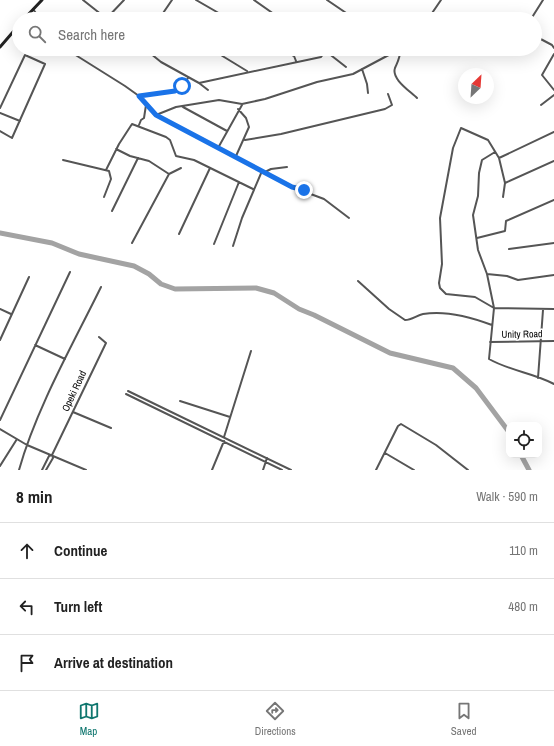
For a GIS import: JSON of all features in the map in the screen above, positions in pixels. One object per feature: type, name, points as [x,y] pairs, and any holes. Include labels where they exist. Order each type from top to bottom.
[{"type":"main road","points":[[33,10],[42,0]]},
{"type":"main road","points":[[0,47],[12,33]]},
{"type":"street","points":[[83,0],[98,12]]},
{"type":"street","points":[[113,12],[124,0]]},
{"type":"street","points":[[164,12],[172,0]]},
{"type":"street","points":[[196,0],[217,12]]},
{"type":"street","points":[[254,0],[271,12]]},
{"type":"street","points":[[328,0],[345,12]]},
{"type":"street","points":[[433,12],[442,0]]},
{"type":"street","points":[[535,12],[543,0]]},
{"type":"street","points":[[542,40],[552,45],[554,48]]},
{"type":"street","points":[[554,54],[542,75],[554,90]]},
{"type":"street","points":[[0,108],[25,56]]},
{"type":"street","points":[[0,132],[12,138],[45,64],[27,56]]},
{"type":"street","points":[[77,56],[139,96],[156,115],[292,187],[324,199],[349,218]]},
{"type":"street","points":[[154,56],[208,90]]},
{"type":"street","points":[[223,56],[247,71]]},
{"type":"street","points":[[294,56],[296,61]]},
{"type":"street","points":[[199,83],[247,71],[321,56]]},
{"type":"street","points":[[334,56],[346,67]]},
{"type":"street","points":[[156,115],[169,109],[182,106],[222,100],[235,104],[242,104],[265,99],[317,82],[353,74],[387,56]]},
{"type":"street","points":[[400,56],[394,70],[394,74],[400,82],[418,98]]},
{"type":"street","points":[[362,69],[368,84],[368,92]]},
{"type":"street","points":[[139,96],[175,91],[180,89],[188,78]]},
{"type":"street","points":[[245,140],[281,134],[385,109],[392,105],[388,94]]},
{"type":"street","points":[[541,105],[554,95]]},
{"type":"street","points":[[139,126],[141,120],[144,118],[146,104]]},
{"type":"street","points":[[218,148],[242,104]]},
{"type":"street","points":[[182,106],[226,131]]},
{"type":"street","points":[[236,156],[245,140],[249,124],[238,109]]},
{"type":"street","points":[[0,113],[20,122]]},
{"type":"street","points":[[106,170],[130,124],[139,126],[168,138],[176,156],[194,160],[254,189]]},
{"type":"street","points":[[503,197],[505,183],[499,158],[488,140],[461,128],[453,148],[441,213],[442,264],[438,283],[442,292],[476,297],[494,308],[554,309]]},
{"type":"street","points":[[499,158],[554,132]]},
{"type":"street","points":[[116,149],[130,156],[149,161],[168,174]]},
{"type":"street","points":[[495,152],[482,160],[480,166],[478,196],[473,215],[478,250],[487,274],[494,308],[489,359],[511,370],[554,384]]},
{"type":"street","points":[[112,211],[138,158]]},
{"type":"street","points":[[63,160],[109,171],[111,176],[104,197]]},
{"type":"street","points":[[505,183],[554,161]]},
{"type":"street","points":[[233,246],[254,189],[263,171],[286,166]]},
{"type":"street","points":[[132,243],[168,174],[181,168]]},
{"type":"street","points":[[179,234],[210,168]]},
{"type":"street","points":[[214,244],[239,182]]},
{"type":"street","points":[[477,238],[505,231],[506,220],[554,200]]},
{"type":"street","points":[[509,249],[554,243]]},
{"type":"street","points":[[0,420],[17,388],[35,345],[70,272]]},
{"type":"street","points":[[487,274],[506,276],[518,280],[554,275]]},
{"type":"street","points":[[0,340],[29,277]]},
{"type":"street","points":[[358,281],[389,309],[405,320],[423,314],[458,315],[466,316],[492,325]]},
{"type":"street","points":[[19,470],[27,445],[65,359],[101,287]]},
{"type":"street","points":[[0,309],[11,314]]},
{"type":"street","points":[[538,378],[543,310]]},
{"type":"street","name":"Opeki Road","points":[[46,470],[53,458],[52,455],[106,343],[99,336]]},
{"type":"street","name":"Unity Road","points":[[490,342],[554,341]]},
{"type":"street","points":[[35,345],[65,359]]},
{"type":"street","points":[[224,437],[251,351]]},
{"type":"street","points":[[128,391],[291,470]]},
{"type":"street","points":[[126,394],[282,470]]},
{"type":"street","points":[[180,401],[230,417]]},
{"type":"street","points":[[73,412],[111,428]]},
{"type":"street","points":[[376,470],[398,426],[401,424],[436,445],[468,470]]},
{"type":"street","points":[[0,429],[27,445],[86,470]]},
{"type":"street","points":[[0,466],[16,439]]},
{"type":"street","points":[[212,470],[224,442]]},
{"type":"street","points":[[385,453],[414,470]]},
{"type":"street","name":"Opeki Road","points":[[42,470],[49,456],[52,455]]},
{"type":"street","points":[[263,470],[267,458]]},
{"type":"waterway","points":[[0,233],[52,243],[79,254],[134,266],[149,274],[161,284],[175,289],[256,288],[274,293],[299,309],[390,353],[453,368],[476,388],[506,428]]},
{"type":"waterway","points":[[523,458],[529,470]]},
{"type":"route","points":[[182,86],[180,89],[175,91],[139,96],[156,115],[292,187],[304,190]]}]
